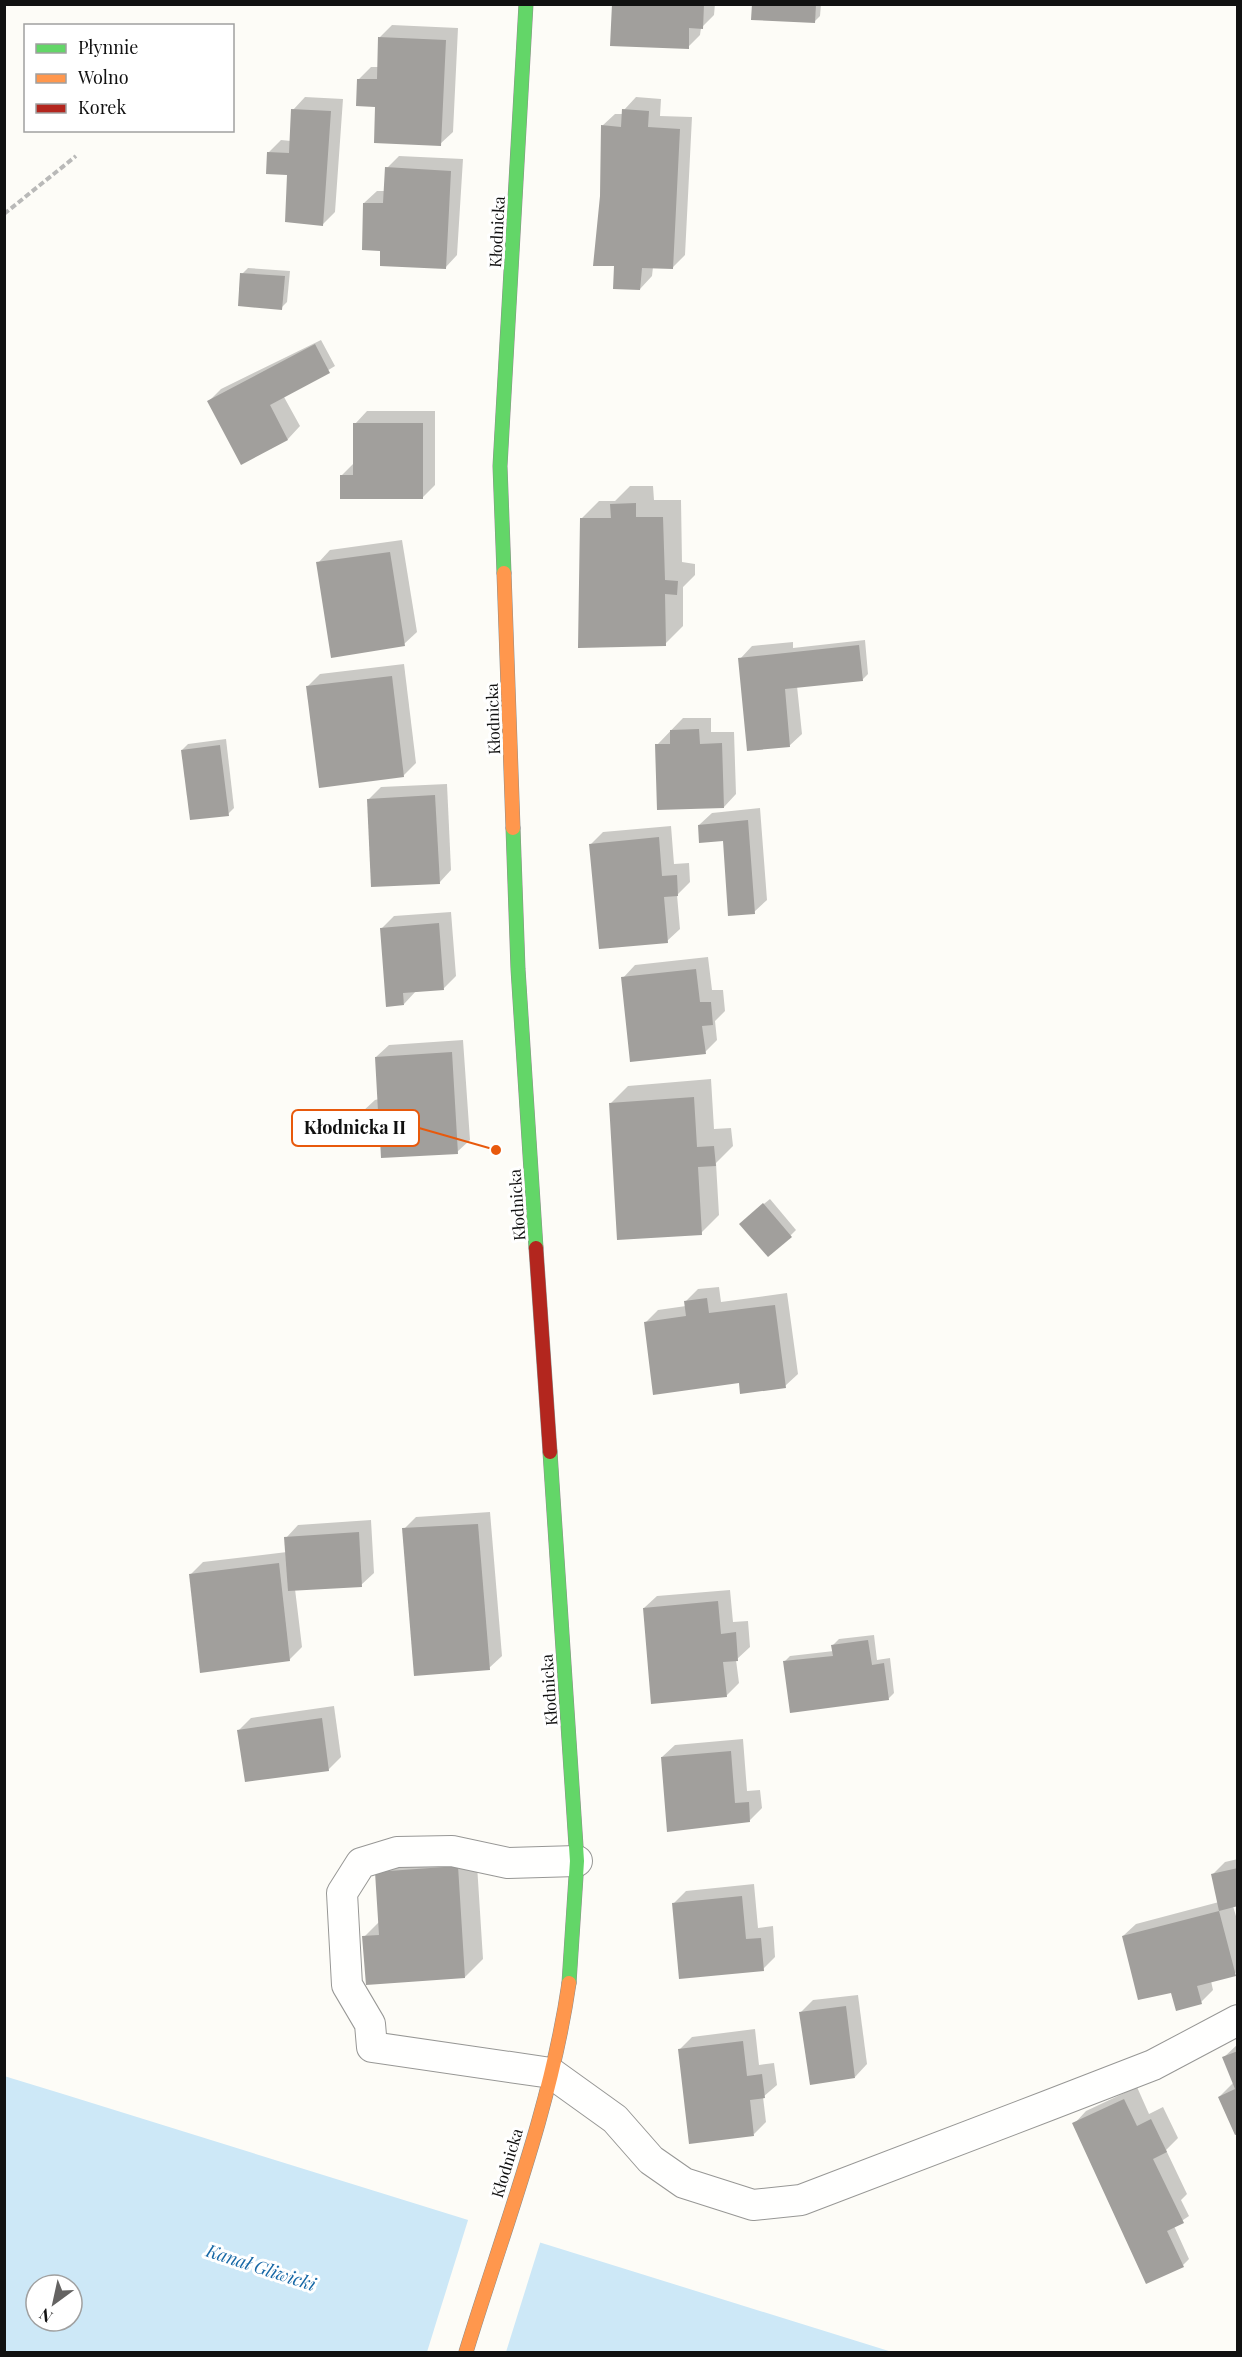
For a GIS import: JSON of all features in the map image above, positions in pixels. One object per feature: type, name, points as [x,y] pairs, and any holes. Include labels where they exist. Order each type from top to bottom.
[{"type":"main road","name":"Kłodnicka","points":[[466,2352],[535,2129],[563,2024],[572,1961],[577,1862],[518,969],[501,478],[526,4]]},
{"type":"lane","points":[[577,1862],[508,1863],[452,1851],[397,1852],[361,1863],[342,1893],[347,1985],[370,2024],[372,2047],[551,2073],[615,2119],[651,2160],[684,2183],[753,2205],[801,2200],[1153,2065],[1238,2020]]},
{"type":"path","points":[[4,214],[76,156]]},
{"type":"water","name":"Kanał Gliwicki","points":[[4,2076],[892,2352],[5,2352]]},
{"type":"pier","points":[[469,2217],[541,2240],[506,2352],[427,2352]]},
{"type":"building","points":[[612,4],[704,4],[703,29],[689,28],[689,49],[610,46]]},
{"type":"building","points":[[752,4],[816,4],[815,23],[751,20]]},
{"type":"building","points":[[378,37],[446,40],[441,146],[374,143],[375,107],[356,106],[357,79],[377,79]]},
{"type":"building","points":[[291,109],[331,111],[323,226],[285,222],[287,175],[266,174],[267,152],[289,153]]},
{"type":"building","points":[[622,109],[649,111],[648,127],[680,129],[673,269],[642,268],[640,290],[613,289],[614,266],[593,266],[600,196],[601,125],[621,127]]},
{"type":"building","points":[[385,167],[451,171],[446,269],[380,266],[380,251],[362,250],[363,203],[383,203]]},
{"type":"building","points":[[240,273],[285,276],[282,310],[238,306]]},
{"type":"building","points":[[315,344],[330,373],[270,405],[288,440],[241,465],[207,401]]},
{"type":"building","points":[[353,423],[423,423],[423,499],[340,499],[340,475],[353,475]]},
{"type":"building","points":[[636,503],[636,517],[663,517],[665,580],[678,581],[677,595],[665,594],[666,646],[578,648],[580,518],[611,518],[610,504]]},
{"type":"building","points":[[390,552],[405,646],[331,658],[316,562]]},
{"type":"building","points":[[859,645],[863,681],[785,689],[790,747],[747,751],[738,658]]},
{"type":"building","points":[[392,676],[404,777],[319,788],[306,686]]},
{"type":"building","points":[[699,729],[700,744],[722,743],[724,808],[657,810],[655,744],[670,744],[670,730]]},
{"type":"building","points":[[220,745],[229,816],[190,820],[181,750]]},
{"type":"building","points":[[435,795],[440,884],[371,887],[367,799]]},
{"type":"building","points":[[748,820],[755,914],[728,916],[723,841],[699,843],[698,825]]},
{"type":"building","points":[[659,837],[662,876],[677,875],[678,896],[664,897],[668,943],[599,949],[589,844]]},
{"type":"building","points":[[439,923],[444,990],[403,993],[404,1005],[386,1007],[380,928]]},
{"type":"building","points":[[696,969],[700,1002],[711,1002],[713,1025],[702,1026],[706,1054],[630,1062],[621,977]]},
{"type":"building","points":[[452,1052],[458,1154],[381,1158],[380,1139],[363,1140],[361,1111],[378,1111],[375,1057]]},
{"type":"building","points":[[694,1097],[697,1147],[714,1146],[716,1166],[698,1167],[702,1235],[617,1240],[609,1103]]},
{"type":"building","points":[[763,1203],[792,1237],[768,1257],[739,1224]]},
{"type":"building","points":[[707,1298],[709,1313],[775,1305],[786,1388],[740,1394],[739,1383],[653,1395],[644,1322],[686,1316],[684,1301]]},
{"type":"building","points":[[478,1524],[490,1670],[414,1676],[402,1528]]},
{"type":"building","points":[[359,1532],[362,1587],[288,1591],[284,1537]]},
{"type":"building","points":[[279,1563],[290,1661],[200,1673],[189,1574]]},
{"type":"building","points":[[718,1601],[721,1634],[736,1632],[738,1661],[723,1662],[727,1697],[651,1704],[643,1608]]},
{"type":"building","points":[[868,1640],[872,1665],[884,1663],[889,1700],[790,1713],[783,1661],[833,1656],[831,1645]]},
{"type":"building","points":[[322,1718],[329,1771],[245,1782],[237,1730]]},
{"type":"building","points":[[731,1751],[735,1803],[749,1802],[750,1822],[667,1832],[661,1757]]},
{"type":"building","points":[[458,1866],[465,1978],[366,1985],[362,1936],[379,1935],[375,1872]]},
{"type":"building","points":[[1238,1868],[1238,1906],[1219,1911],[1211,1874]]},
{"type":"building","points":[[742,1896],[746,1939],[761,1938],[764,1971],[679,1979],[672,1903]]},
{"type":"building","points":[[1219,1911],[1236,1976],[1197,1986],[1202,2004],[1176,2011],[1171,1993],[1138,2000],[1122,1936]]},
{"type":"building","points":[[846,2006],[855,2078],[810,2085],[799,2012]]},
{"type":"building","points":[[743,2041],[747,2076],[762,2074],[765,2098],[750,2100],[754,2136],[689,2144],[678,2049]]},
{"type":"building","points":[[1238,2051],[1238,2134],[1235,2135],[1218,2097],[1235,2089],[1222,2057]]},
{"type":"building","points":[[1124,2099],[1137,2126],[1151,2119],[1167,2152],[1153,2159],[1184,2223],[1167,2231],[1184,2267],[1146,2284],[1072,2123]]},
{"type":"traffic: fast","points":[[504,573],[500,466],[526,4]]},
{"type":"traffic: fast","points":[[513,828],[518,969],[536,1248]]},
{"type":"traffic: fast","points":[[550,1452],[577,1861],[569,1983]]},
{"type":"traffic: slow","points":[[504,573],[513,828]]},
{"type":"traffic: slow","points":[[466,2352],[538,2123],[551,2076],[569,1983]]},
{"type":"traffic: jam","points":[[536,1248],[550,1452]]},
{"type":"place","name":"Kłodnicka II","points":[[496,1150]]}]
